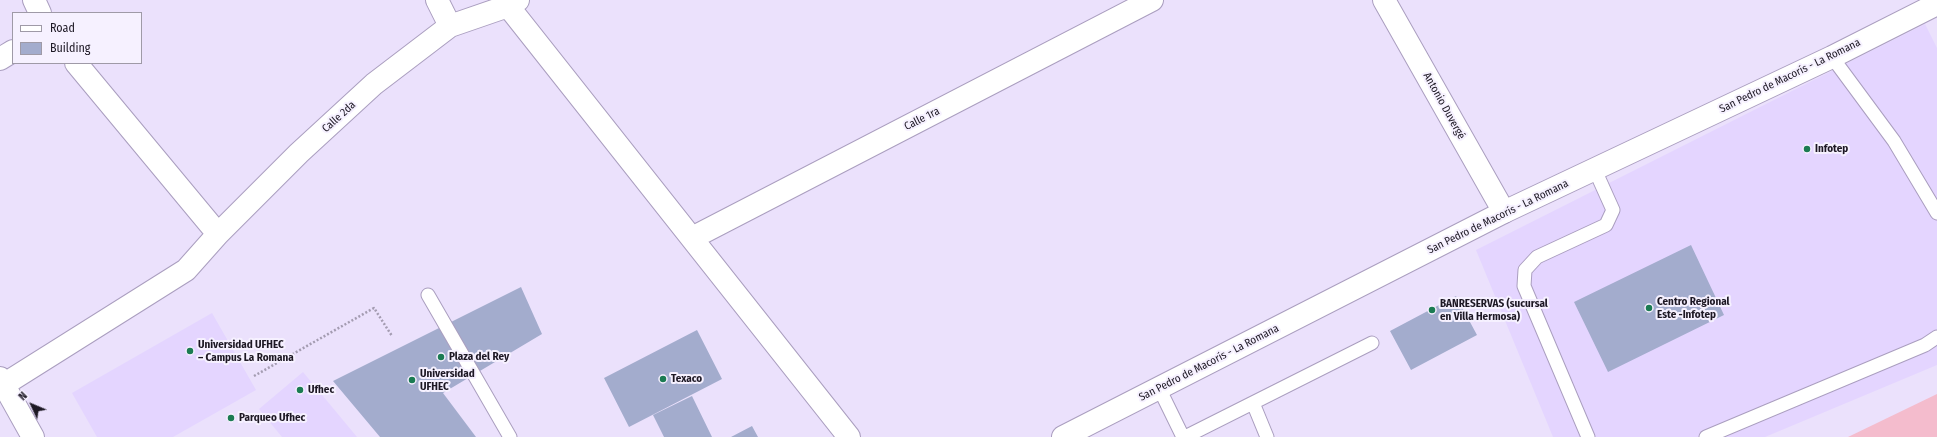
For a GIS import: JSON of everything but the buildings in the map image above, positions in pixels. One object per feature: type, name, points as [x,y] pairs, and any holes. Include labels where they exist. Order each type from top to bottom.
[{"type":"street","points":[[34,0],[40,12]]},
{"type":"street","points":[[437,0],[450,26]]},
{"type":"street","name":"Calle 1ra","points":[[692,238],[1152,0]]},
{"type":"street","name":"Antonio Duvergé","points":[[1384,0],[1504,212]]},
{"type":"street","points":[[513,3],[692,238],[849,437]]},
{"type":"street","name":"Calle 2da","points":[[1,383],[186,270],[218,234],[299,153],[368,90],[450,26],[513,3]]},
{"type":"street","name":"San Pedro de Macorís - La Romana","points":[[1063,437],[1504,212],[1832,57],[1937,4]]},
{"type":"street","points":[[0,59],[12,52]]},
{"type":"street","points":[[77,64],[218,234]]},
{"type":"street","points":[[1,383],[33,437]]},
{"type":"lane","points":[[1832,57],[1894,141],[1937,213]]},
{"type":"lane","points":[[1588,437],[1524,286],[1525,270],[1537,257],[1606,225],[1613,210],[1595,170]]},
{"type":"lane","points":[[428,295],[510,437]]},
{"type":"lane","points":[[1706,437],[1925,345],[1937,337]]},
{"type":"lane","points":[[1159,388],[1184,437],[1372,343]]},
{"type":"lane","points":[[1252,403],[1267,437]]},
{"type":"path","points":[[254,376],[374,308],[392,336]]},
{"type":"shaded area","name":"Infotep","points":[[1925,24],[1937,48],[1937,365],[1765,437],[1553,437],[1476,250]]},
{"type":"shaded area","name":"Universidad UFHEC – Campus La Romana","points":[[212,313],[256,390],[173,437],[97,437],[72,393]]},
{"type":"shaded area","name":"Ufhec","points":[[303,372],[357,437],[282,437],[259,409]]},
{"type":"shaded area","points":[[1937,394],[1937,437],[1848,437]]},
{"type":"place","name":"Infotep","points":[[1807,149]]},
{"type":"place","name":"Centro Regional Este -Infotep","points":[[1649,308]]},
{"type":"place","name":"BANRESERVAS (sucursal en Villa Hermosa)","points":[[1432,310]]},
{"type":"place","name":"Universidad UFHEC – Campus La Romana","points":[[190,351]]},
{"type":"place","name":"Plaza del Rey","points":[[441,357]]},
{"type":"place","name":"Texaco","points":[[663,379]]},
{"type":"place","name":"Universidad UFHEC","points":[[412,380]]},
{"type":"place","name":"Ufhec","points":[[300,390]]},
{"type":"place","name":"Parqueo Ufhec","points":[[231,418]]}]
